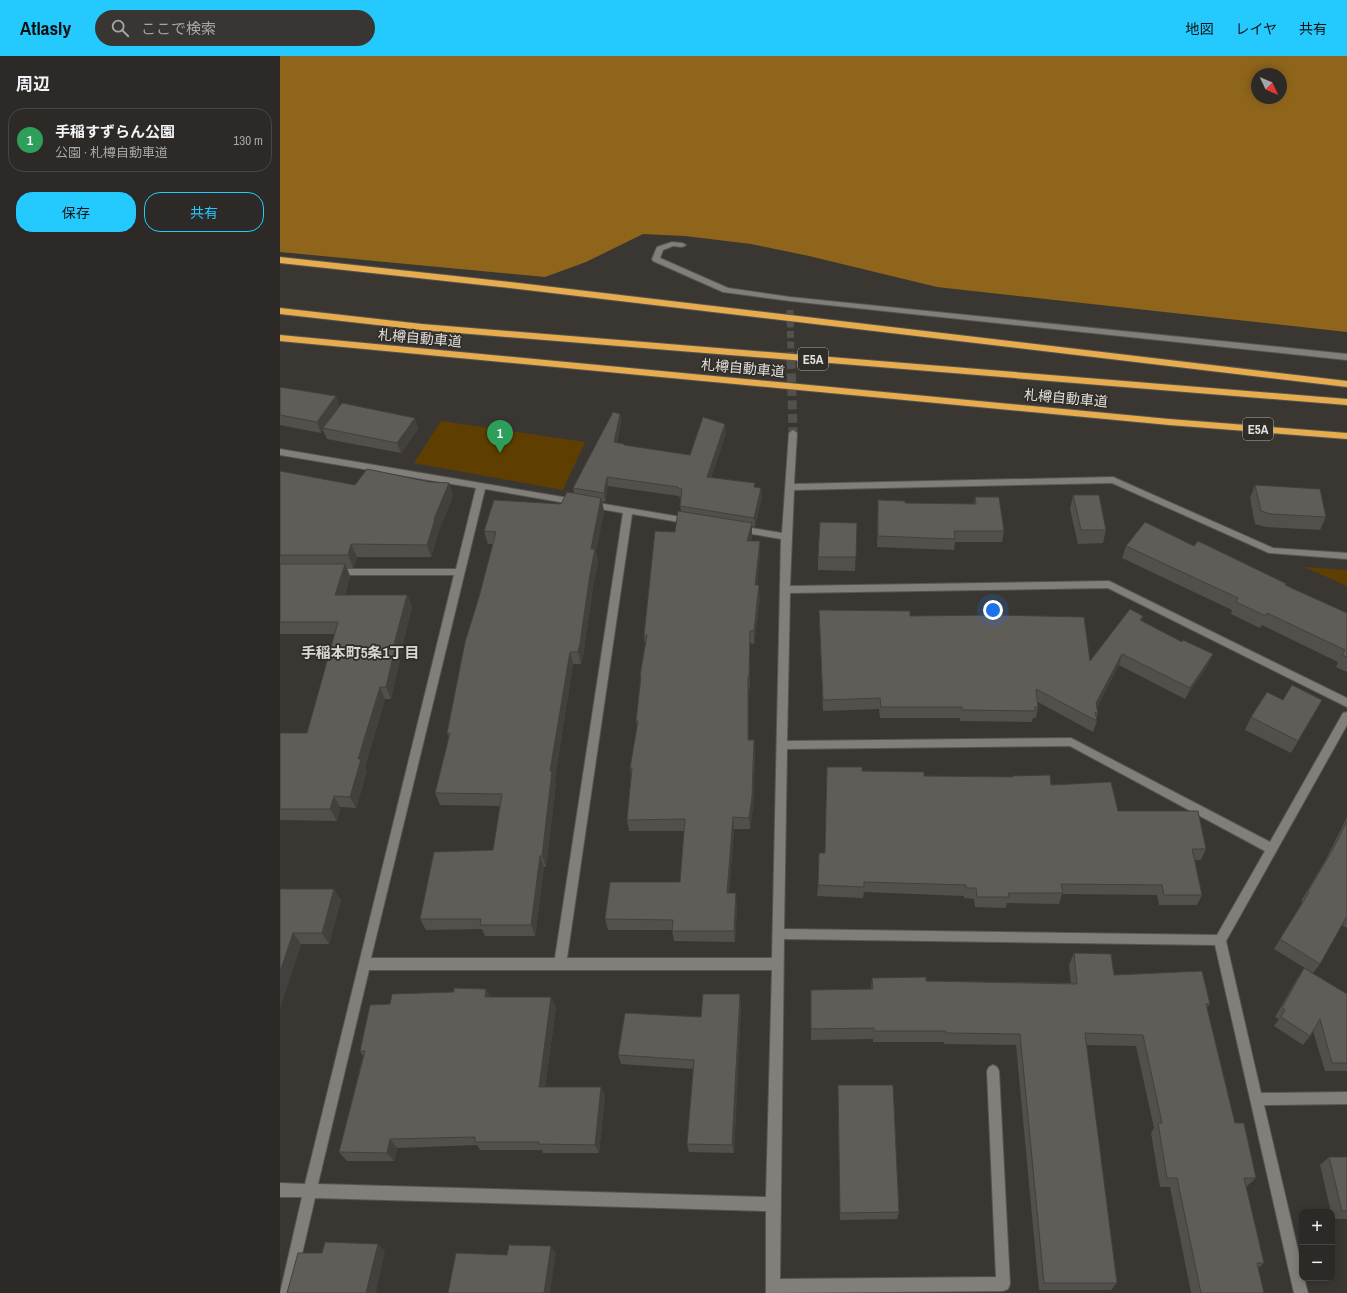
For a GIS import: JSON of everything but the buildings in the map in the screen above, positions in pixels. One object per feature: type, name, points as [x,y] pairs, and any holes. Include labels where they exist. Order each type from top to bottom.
[{"type":"highway","points":[[280,260],[510,285],[1347,384]]},
{"type":"highway","name":"札樽自動車道","points":[[280,311],[422,327],[1347,402]]},
{"type":"highway","name":"札樽自動車道","points":[[280,338],[1169,422],[1347,436]]},
{"type":"street","points":[[682,246],[672,244],[660,249],[656,259],[726,290],[790,299],[1264,350],[1347,357]]},
{"type":"street","points":[[790,299],[790,310]]},
{"type":"street","points":[[793,433],[786,537],[773,1204],[773,1290],[1003,1284],[993,1072]]},
{"type":"street","points":[[280,452],[696,522]]},
{"type":"street","points":[[789,487],[1113,480],[1272,551],[1347,556]]},
{"type":"street","points":[[286,1293],[364,964],[481,486]]},
{"type":"street","points":[[560,964],[628,511]]},
{"type":"street","points":[[733,528],[786,537]]},
{"type":"street","points":[[327,572],[460,572]]},
{"type":"street","points":[[786,590],[1109,584],[1347,703]]},
{"type":"street","points":[[1301,1293],[1220,940],[1347,716]]},
{"type":"street","points":[[782,746],[1072,742],[1272,849]]},
{"type":"street","points":[[778,934],[1220,940]]},
{"type":"street","points":[[364,964],[778,964]]},
{"type":"street","points":[[1257,1099],[1347,1098]]},
{"type":"street","points":[[280,1190],[773,1204]]},
{"type":"shaded area","points":[[280,56],[1347,56],[1347,332],[937,287],[809,256],[751,244],[685,236],[643,234],[586,262],[545,277],[280,252]]},
{"type":"shaded area","points":[[441,421],[585,442],[563,490],[414,463]]},
{"type":"shaded area","points":[[1304,567],[1347,570],[1347,586]]},
{"type":"tunnel","points":[[790,310],[791,361]]},
{"type":"tunnel","points":[[791,360],[793,433]]},
{"type":"place","name":"手稲すずらん公園","points":[[500,453]]},
{"type":"district","name":"手稲本町5条1丁目","points":[[360,653]]}]
